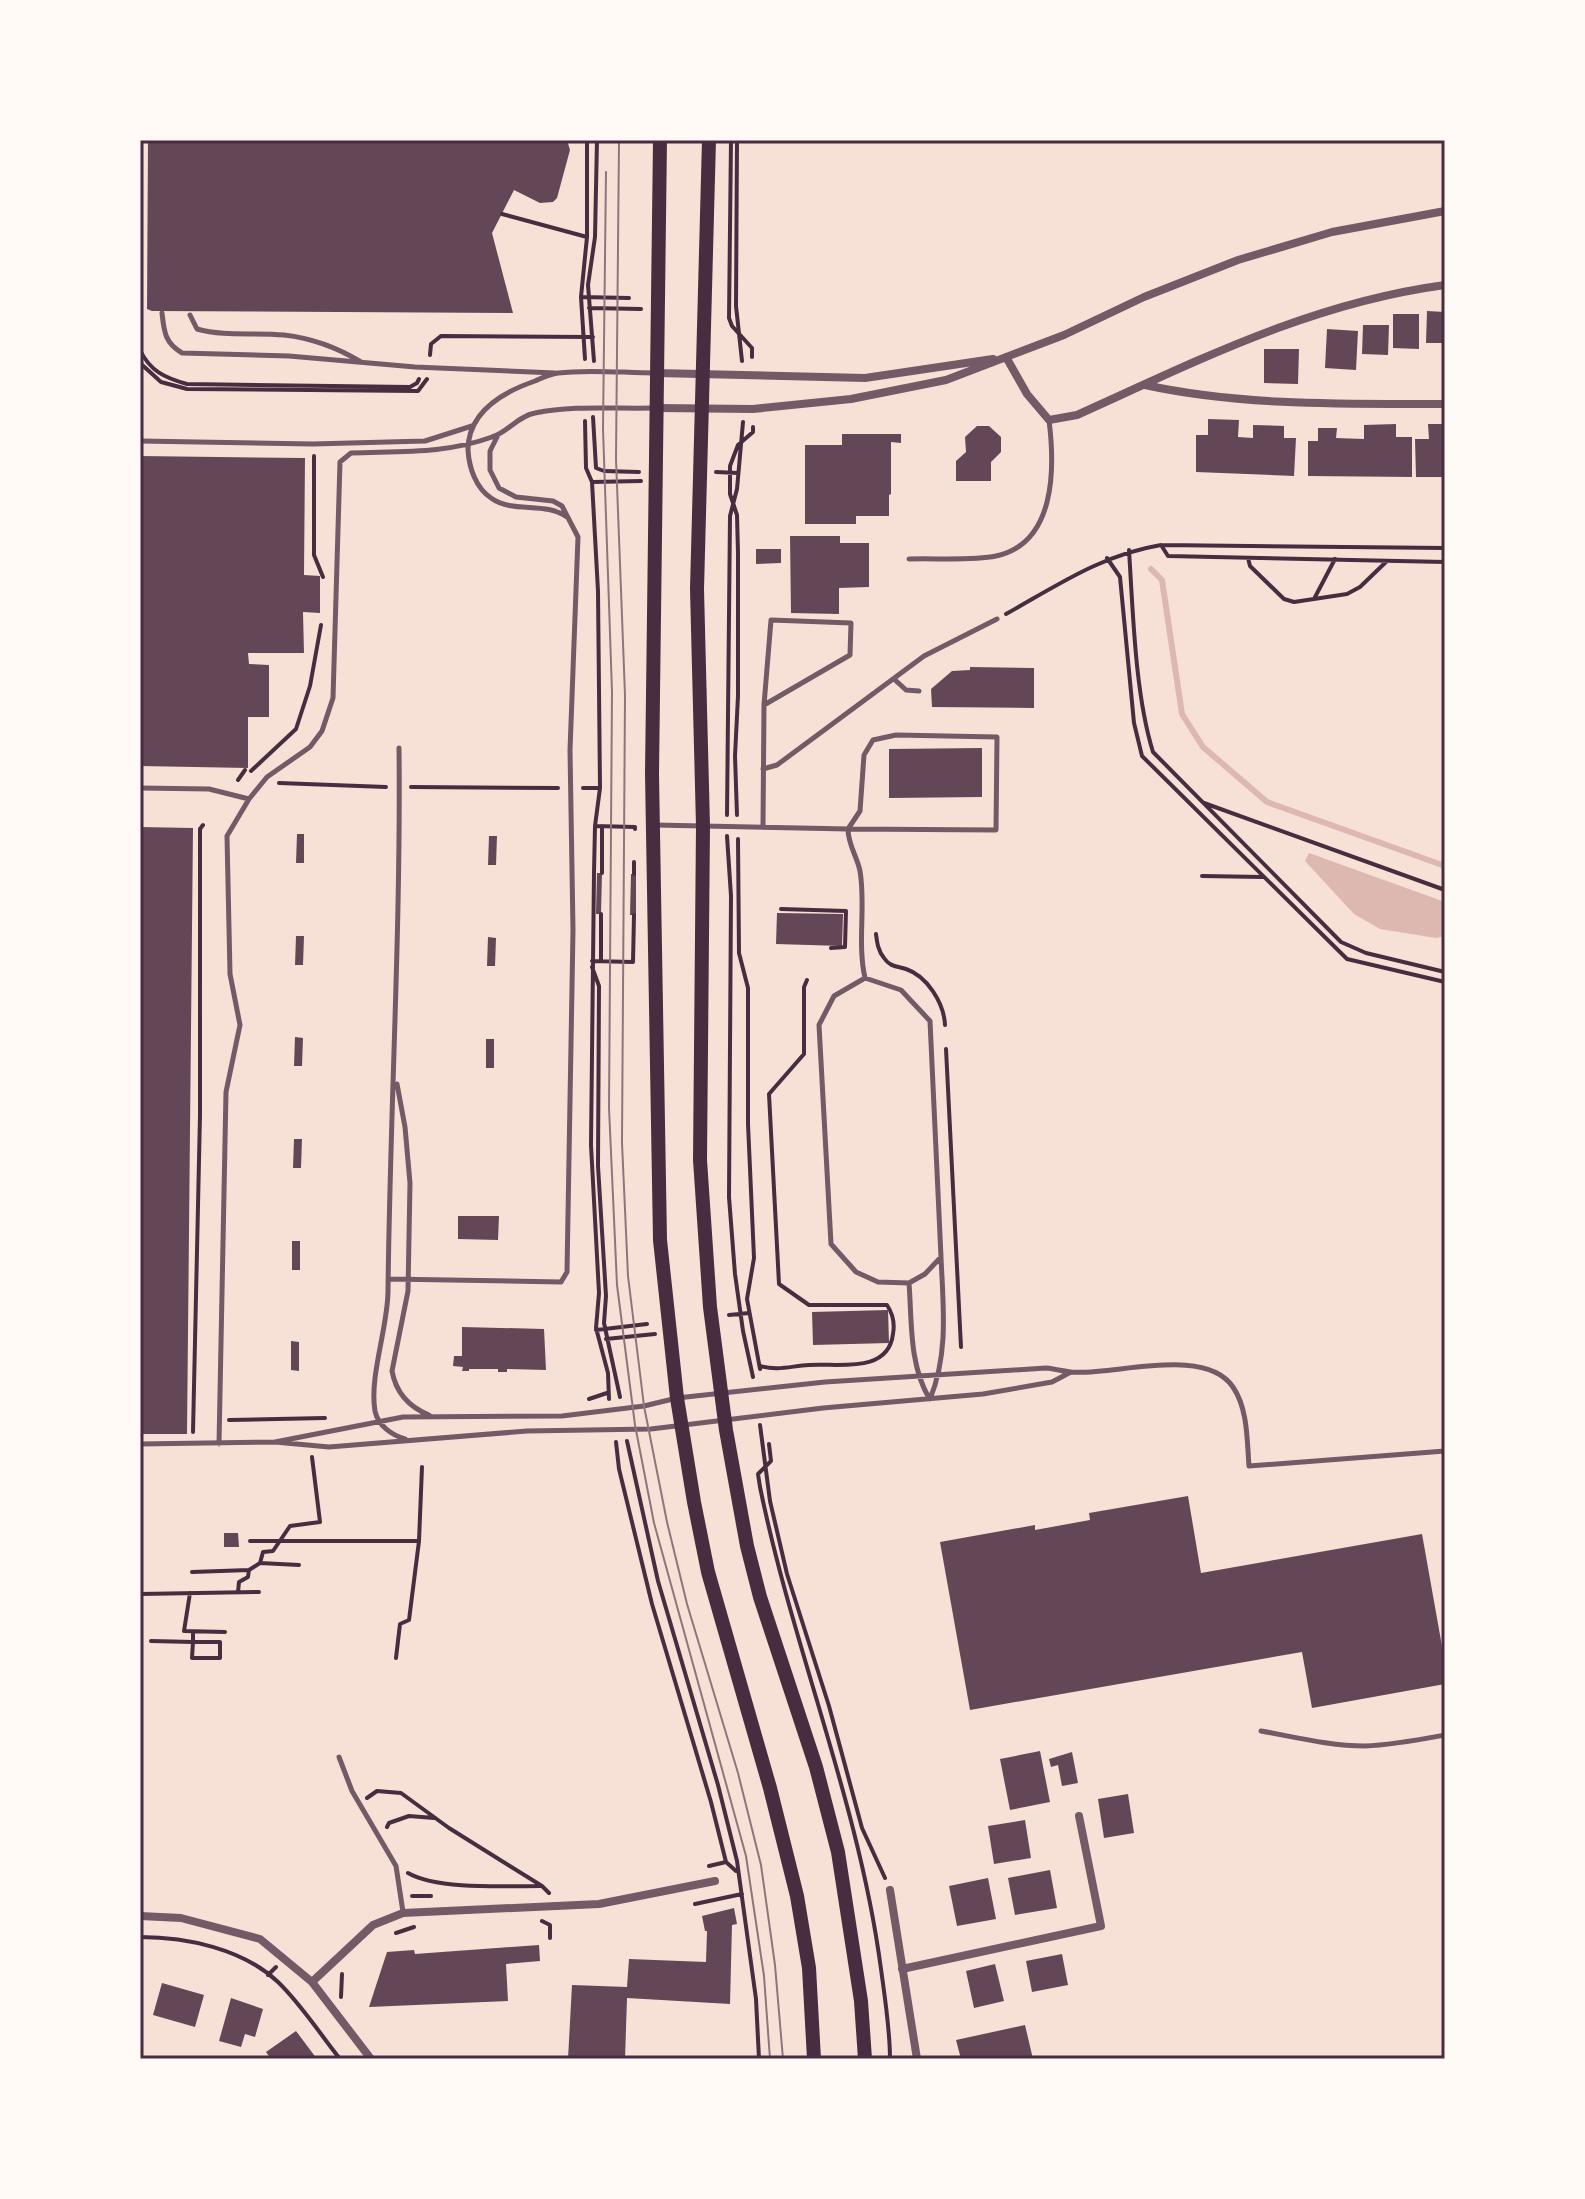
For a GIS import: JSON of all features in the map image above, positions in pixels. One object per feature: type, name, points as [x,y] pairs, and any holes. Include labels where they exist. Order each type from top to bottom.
[{"type":"main road","points":[[660,140],[652,774],[660,1240],[681,1426],[708,1572],[770,1788],[797,1896],[809,1968],[814,2059]]},
{"type":"main road","points":[[709,140],[697,589],[703,826],[700,1160],[710,1307],[724,1420],[757,1584],[816,1767],[838,1852],[854,1942],[865,2059]]},
{"type":"street","points":[[656,408],[753,409],[851,399],[946,380],[1064,335],[1144,297],[1238,260],[1332,232],[1445,211]]},
{"type":"street","points":[[1006,357],[1027,394],[1049,420],[1077,415],[1269,330],[1349,303],[1445,285]]},
{"type":"street","points":[[656,373],[865,378],[1006,357]]},
{"type":"street","points":[[1145,384],[1171,390],[1313,404],[1445,404]]},
{"type":"street","points":[[902,1969],[1101,1926],[1079,1816]]},
{"type":"street","points":[[312,1982],[373,1925],[403,1913],[599,1904],[715,1881]]},
{"type":"street","points":[[890,1890],[917,2059]]},
{"type":"street","points":[[140,1916],[181,1918],[260,1939],[312,1982],[371,2059]]},
{"type":"lane","points":[[162,313],[170,346],[182,353],[289,356],[415,367],[555,373],[656,373]]},
{"type":"lane","points":[[190,315],[197,329],[286,335],[338,348],[362,362]]},
{"type":"lane","points":[[555,373],[510,390],[484,409],[473,425],[468,445],[469,464],[476,482],[492,499],[513,506],[559,511],[571,520]]},
{"type":"lane","points":[[219,1444],[226,1092],[240,1025],[230,974],[227,836],[249,799],[267,777],[310,747],[322,731],[333,698],[340,462],[351,453],[450,450],[497,436],[529,414],[552,409],[656,408]]},
{"type":"lane","points":[[909,559],[996,556],[1026,544],[1047,504],[1054,461],[1049,420]]},
{"type":"lane","points":[[140,441],[313,444],[425,441],[473,425]]},
{"type":"lane","points":[[388,1279],[561,1282],[567,1272],[572,1130],[570,750],[578,537],[562,506],[553,501],[516,497],[499,488],[490,470],[490,451],[497,436]]},
{"type":"lane","points":[[763,769],[777,765],[924,656],[997,619]]},
{"type":"lane","points":[[763,826],[764,705],[771,620],[851,623],[850,655],[764,705]]},
{"type":"lane","points":[[894,679],[906,690],[919,691]]},
{"type":"lane","points":[[654,825],[848,829],[996,830],[997,737],[896,735],[873,740],[864,755],[860,811],[848,829],[848,841],[860,868],[861,960],[865,978]]},
{"type":"lane","points":[[399,748],[395,1076],[388,1181],[388,1302],[375,1411],[380,1422],[394,1435],[411,1441]]},
{"type":"lane","points":[[140,788],[209,789],[249,799]]},
{"type":"lane","points":[[930,1399],[939,1374],[944,1330],[941,1257],[930,1021],[901,990],[865,978],[834,996],[819,1025],[831,1244],[856,1272],[878,1282],[909,1283],[925,1274],[941,1257]]},
{"type":"lane","points":[[395,1076],[405,1127],[410,1183],[408,1280],[393,1364],[394,1378],[399,1391],[412,1406],[437,1417]]},
{"type":"lane","points":[[909,1283],[917,1376],[930,1399]]},
{"type":"lane","points":[[275,1442],[403,1417],[562,1416],[644,1406],[677,1398],[840,1380],[1046,1368],[1071,1372],[1187,1365],[1216,1373],[1233,1386],[1245,1422],[1249,1466],[1445,1451]]},
{"type":"lane","points":[[140,1444],[275,1442],[313,1446],[527,1431],[629,1431],[1020,1388],[1052,1382],[1071,1372]]},
{"type":"lane","points":[[1261,1731],[1341,1745],[1365,1746],[1445,1735]]},
{"type":"lane","points":[[339,1757],[360,1803],[396,1866],[403,1913]]},
{"type":"path","points":[[585,359],[581,297],[587,237],[587,140]]},
{"type":"path","points":[[594,355],[588,297],[595,237],[597,140]]},
{"type":"path","points":[[734,140],[726,299],[731,325],[752,348],[752,357]]},
{"type":"path","points":[[734,140],[736,310],[742,350]]},
{"type":"path","points":[[502,214],[587,237]]},
{"type":"path","points":[[581,297],[629,298]]},
{"type":"path","points":[[589,308],[629,309]]},
{"type":"path","points":[[727,310],[736,310]]},
{"type":"path","points":[[430,355],[431,344],[441,336],[593,337]]},
{"type":"path","points":[[140,350],[146,362],[163,377],[187,384],[410,387],[420,377]]},
{"type":"path","points":[[140,363],[161,382],[187,389],[418,391],[428,377]]},
{"type":"path","points":[[584,419],[586,468],[592,482],[598,591],[600,788],[595,826],[591,1145],[599,1293],[596,1330],[608,1373],[609,1399]]},
{"type":"path","points":[[593,419],[596,468],[641,472]]},
{"type":"path","points":[[753,427],[753,432],[733,453],[727,472],[737,512],[738,711],[735,756],[739,953],[748,988],[748,1153],[754,1258],[747,1291],[760,1368],[861,1364],[877,1360],[891,1346],[894,1330],[893,1313],[887,1305],[809,1305],[779,1284],[769,1094],[804,1054],[804,987],[807,980]]},
{"type":"path","points":[[743,433],[729,529],[729,1197],[741,1324],[752,1365]]},
{"type":"path","points":[[313,444],[314,555],[323,575]]},
{"type":"path","points":[[727,472],[738,473]]},
{"type":"path","points":[[592,482],[641,481]]},
{"type":"path","points":[[1161,545],[1168,556],[1445,562]]},
{"type":"path","points":[[997,619],[1107,558],[1129,550],[1161,545],[1445,548]]},
{"type":"path","points":[[1129,550],[1147,732],[1153,752],[1341,942],[1366,953],[1445,972]]},
{"type":"path","points":[[1107,558],[1120,577],[1131,691],[1142,756],[1347,959],[1445,982]]},
{"type":"path","points":[[1248,558],[1250,566],[1284,599],[1294,602],[1347,594],[1360,587],[1387,561]]},
{"type":"path","points":[[1314,599],[1335,559]]},
{"type":"path","points":[[238,780],[296,729],[310,686],[317,648]]},
{"type":"path","points":[[279,783],[600,788]]},
{"type":"path","points":[[1202,802],[1445,890]]},
{"type":"path","points":[[193,1438],[200,1115],[200,829],[203,825]]},
{"type":"path","points":[[595,826],[635,827],[635,832]]},
{"type":"path","points":[[602,826],[602,873]]},
{"type":"path","points":[[634,860],[634,874]]},
{"type":"path","points":[[1202,876],[1263,877]]},
{"type":"path","points":[[781,909],[846,911],[845,947],[831,948]]},
{"type":"path","points":[[601,914],[601,961]]},
{"type":"path","points":[[592,964],[601,961],[633,962],[634,915]]},
{"type":"path","points":[[592,964],[599,986],[598,1143],[605,1329],[619,1394]]},
{"type":"path","points":[[729,1315],[749,1313]]},
{"type":"path","points":[[596,1330],[647,1324]]},
{"type":"path","points":[[731,1325],[741,1324]]},
{"type":"path","points":[[606,1339],[648,1335]]},
{"type":"path","points":[[616,1442],[619,1469],[649,1593],[726,1862],[737,1873]]},
{"type":"path","points":[[627,1443],[653,1561],[718,1785],[742,1894],[756,1999],[759,2057]]},
{"type":"path","points":[[260,1563],[263,1552],[273,1551],[290,1526],[320,1522],[313,1446]]},
{"type":"path","points":[[763,1451],[770,1501],[787,1574],[829,1706],[862,1828],[890,1890]]},
{"type":"path","points":[[396,1658],[400,1624],[409,1620],[419,1541],[422,1467]]},
{"type":"path","points":[[250,1541],[419,1541]]},
{"type":"path","points":[[192,1572],[249,1570],[260,1563],[299,1565]]},
{"type":"path","points":[[238,1592],[239,1582],[248,1577],[249,1570]]},
{"type":"path","points":[[140,1594],[259,1592]]},
{"type":"path","points":[[190,1593],[184,1631],[225,1632]]},
{"type":"path","points":[[151,1641],[193,1642],[220,1642],[220,1658],[192,1658],[193,1642],[193,1632]]},
{"type":"path","points":[[360,1803],[377,1791],[401,1793],[542,1886],[464,1885],[416,1878],[396,1866]]},
{"type":"path","points":[[381,1840],[389,1823],[409,1816],[435,1818]]},
{"type":"path","points":[[695,1904],[742,1894]]},
{"type":"path","points":[[530,1921],[544,1921],[550,1925],[550,1938]]},
{"type":"path","points":[[394,1934],[418,1926]]},
{"type":"path","points":[[140,1937],[170,1937],[197,1943],[254,1965],[278,1982],[340,2059]]},
{"type":"path","points":[[341,2001],[343,1974]]},
{"type":"shaded area","points":[[1309,853],[1445,902],[1445,936],[1436,938],[1380,929],[1354,914],[1305,861]]},
{"type":"building","points":[[148,140],[567,140],[570,150],[557,198],[553,202],[540,203],[514,190],[492,233],[513,313],[152,311],[147,309]]},
{"type":"building","points":[[1427,311],[1445,312],[1445,343],[1426,343]]},
{"type":"building","points":[[1393,314],[1419,314],[1419,349],[1393,348]]},
{"type":"building","points":[[1363,325],[1389,325],[1388,355],[1362,354]]},
{"type":"building","points":[[1327,329],[1358,331],[1356,370],[1325,368]]},
{"type":"building","points":[[1264,349],[1299,349],[1298,384],[1264,383]]},
{"type":"building","points":[[1208,419],[1239,420],[1238,437],[1253,438],[1253,425],[1284,426],[1284,438],[1296,438],[1294,476],[1196,472],[1196,435],[1208,435]]},
{"type":"building","points":[[1396,424],[1396,437],[1412,437],[1412,477],[1308,476],[1308,441],[1318,441],[1318,428],[1337,428],[1336,438],[1364,439],[1364,425]]},
{"type":"building","points":[[1428,424],[1445,424],[1445,477],[1416,477],[1415,439],[1429,439]]},
{"type":"building","points":[[977,426],[989,426],[1001,437],[1001,452],[991,462],[991,481],[956,481],[956,461],[966,452],[965,437]]},
{"type":"building","points":[[842,434],[901,434],[901,443],[891,442],[889,516],[856,516],[856,524],[805,524],[805,445],[842,445]]},
{"type":"building","points":[[140,456],[305,458],[304,575],[320,576],[320,613],[303,612],[304,653],[248,653],[249,664],[269,665],[269,717],[248,717],[248,768],[140,766]]},
{"type":"building","points":[[790,536],[840,536],[840,543],[869,543],[869,587],[839,588],[839,614],[791,613]]},
{"type":"building","points":[[756,549],[781,549],[781,563],[756,564]]},
{"type":"building","points":[[970,667],[1034,668],[1034,708],[932,707],[931,689],[952,671],[970,670]]},
{"type":"building","points":[[982,748],[982,797],[889,798],[889,749]]},
{"type":"building","points":[[140,827],[193,828],[187,1434],[140,1434]]},
{"type":"building","points":[[297,834],[304,834],[304,863],[296,863]]},
{"type":"building","points":[[489,836],[497,836],[496,865],[488,865]]},
{"type":"building","points":[[597,873],[602,873],[601,914],[596,914]]},
{"type":"building","points":[[631,874],[636,874],[636,915],[630,915]]},
{"type":"building","points":[[777,913],[843,914],[842,946],[776,944]]},
{"type":"building","points":[[296,936],[304,936],[303,965],[295,965]]},
{"type":"building","points":[[488,937],[496,938],[495,966],[487,966]]},
{"type":"building","points":[[295,1037],[303,1038],[302,1066],[294,1066]]},
{"type":"building","points":[[486,1039],[494,1039],[494,1068],[486,1068]]},
{"type":"building","points":[[294,1139],[302,1139],[301,1168],[293,1168]]},
{"type":"building","points":[[458,1216],[499,1216],[498,1240],[458,1239]]},
{"type":"building","points":[[292,1241],[300,1241],[300,1270],[292,1270]]},
{"type":"building","points":[[888,1310],[889,1343],[813,1345],[812,1312]]},
{"type":"building","points":[[462,1327],[544,1329],[546,1370],[462,1371],[463,1367],[453,1366],[454,1356],[462,1356]]},
{"type":"building","points":[[291,1341],[299,1342],[299,1371],[291,1370]]},
{"type":"building","points":[[1188,1496],[1201,1573],[1422,1534],[1445,1663],[1445,1684],[1312,1708],[1302,1652],[970,1710],[940,1542],[1035,1525],[1035,1530],[1090,1520],[1089,1513]]},
{"type":"building","points":[[224,1533],[238,1533],[239,1547],[224,1547]]},
{"type":"building","points":[[1040,1751],[1050,1802],[1010,1810],[1000,1759]]},
{"type":"building","points":[[1072,1752],[1078,1783],[1062,1786],[1058,1765],[1051,1767],[1049,1759]]},
{"type":"building","points":[[1128,1794],[1134,1833],[1104,1838],[1098,1799]]},
{"type":"building","points":[[1025,1820],[1031,1858],[994,1864],[988,1826]]},
{"type":"building","points":[[1050,1870],[1057,1908],[1015,1915],[1008,1878]]},
{"type":"building","points":[[988,1878],[996,1919],[957,1926],[949,1886]]},
{"type":"building","points":[[734,1908],[737,1924],[732,1925],[730,2004],[627,1998],[625,2059],[568,2059],[572,1985],[627,1987],[629,1959],[706,1962],[707,1931],[702,1916]]},
{"type":"building","points":[[539,1945],[540,1961],[506,1964],[508,2001],[369,2007],[387,1952],[414,1950],[415,1954]]},
{"type":"building","points":[[1062,1954],[1068,1985],[1032,1992],[1026,1961]]},
{"type":"building","points":[[995,1964],[1004,2001],[974,2008],[966,1971]]},
{"type":"building","points":[[162,1983],[204,1995],[195,2027],[153,2015]]},
{"type":"building","points":[[231,1998],[263,2009],[255,2037],[245,2034],[241,2047],[219,2041]]},
{"type":"building","points":[[1025,2025],[1033,2059],[961,2059],[956,2040]]},
{"type":"building","points":[[296,2031],[317,2059],[271,2059],[266,2052]]},
{"type":"waterway","points":[[1151,569],[1162,580],[1182,714],[1203,747],[1267,802],[1445,866]]},
{"type":"tram line","points":[[619,140],[616,459],[625,695],[622,1143],[628,1276],[644,1406],[667,1522],[761,1865],[775,1965],[783,2059]]},
{"type":"tram line","points":[[606,172],[603,429],[612,692],[609,1108],[617,1285],[635,1425],[654,1523],[746,1856],[764,1976],[770,2059]]}]
